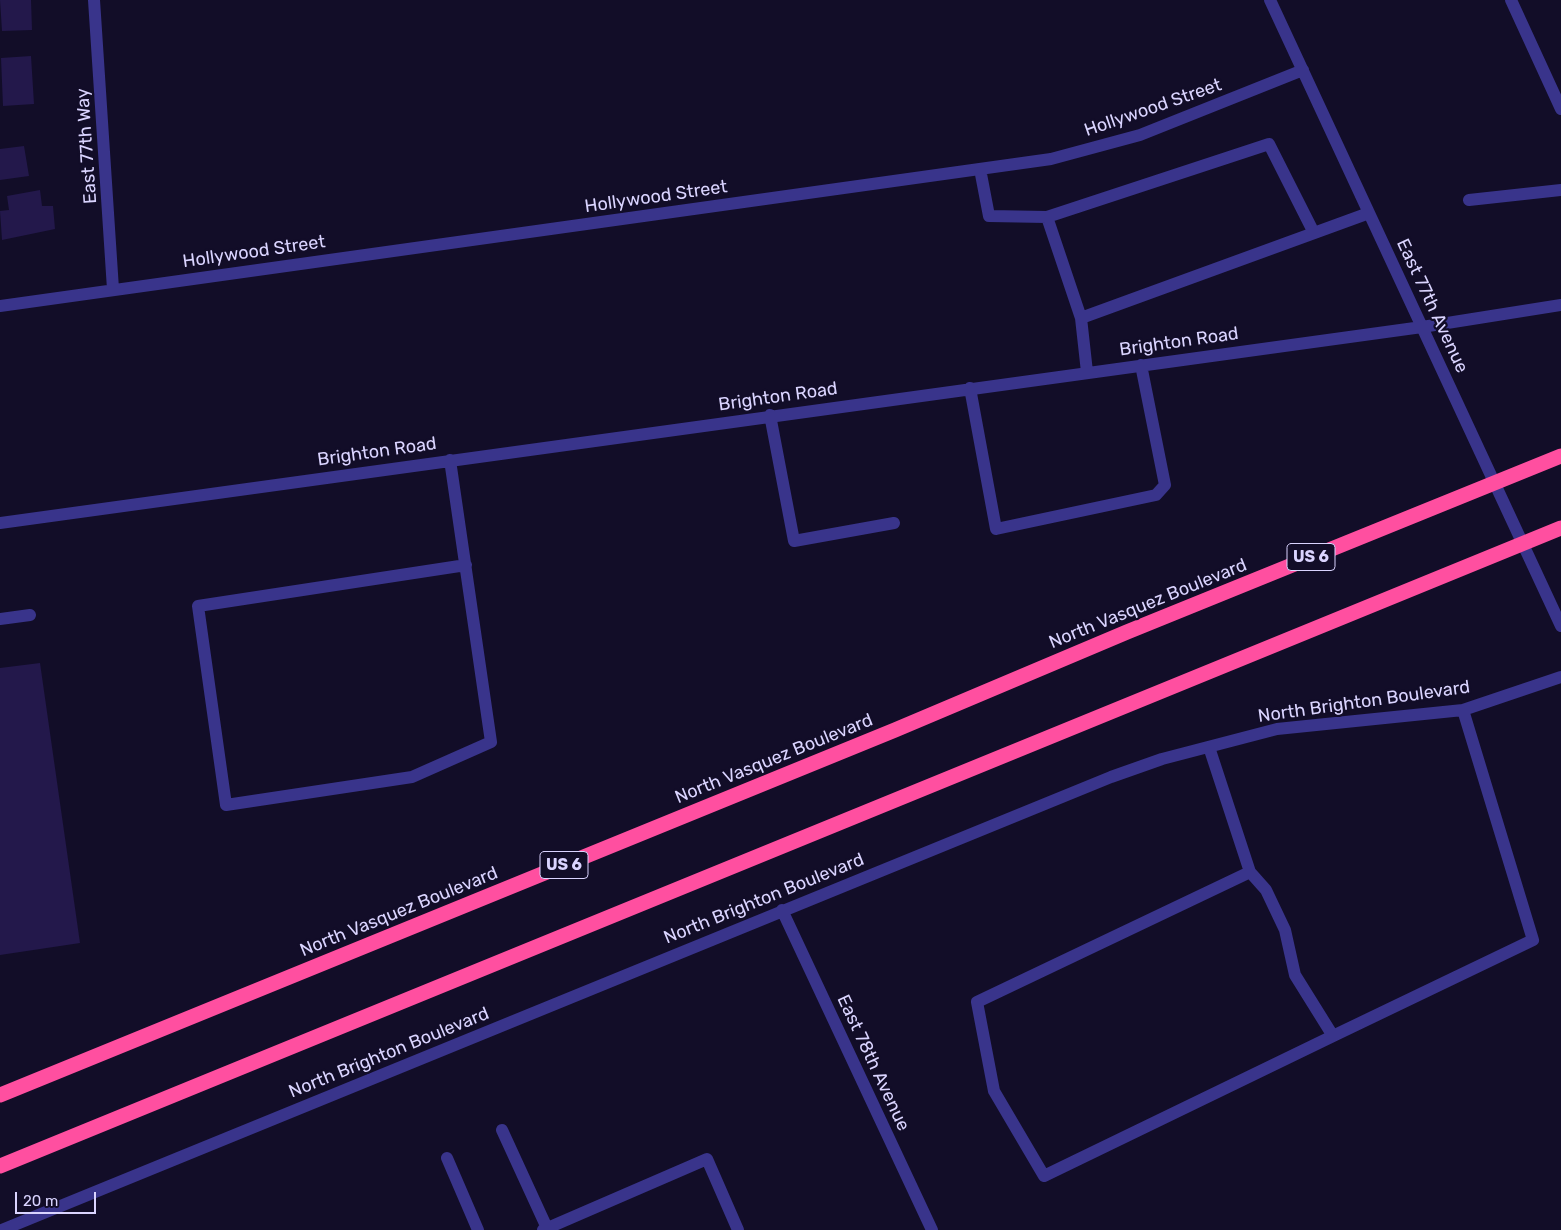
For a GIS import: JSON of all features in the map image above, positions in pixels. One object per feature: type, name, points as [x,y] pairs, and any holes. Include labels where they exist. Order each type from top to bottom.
[{"type":"highway","name":"North Vasquez Boulevard","points":[[0,1095],[1561,456]]},
{"type":"highway","points":[[0,1166],[1561,528]]},
{"type":"street","name":"East 77th Way","points":[[94,0],[113,289]]},
{"type":"street","name":"East 77th Avenue","points":[[1270,0],[1561,626]]},
{"type":"street","points":[[1511,0],[1561,109]]},
{"type":"street","name":"Hollywood Street","points":[[0,306],[1050,158],[1140,135],[1303,70]]},
{"type":"street","points":[[980,169],[989,216],[1047,217],[1269,144],[1314,233]]},
{"type":"street","points":[[1470,200],[1561,190]]},
{"type":"street","points":[[1080,318],[1369,212]]},
{"type":"street","points":[[1047,217],[1080,318],[1087,372]]},
{"type":"street","name":"Brighton Road","points":[[0,523],[770,415],[1422,327],[1561,305]]},
{"type":"street","points":[[970,388],[996,529],[1156,495],[1165,485],[1141,365]]},
{"type":"street","points":[[770,415],[794,541],[894,523]]},
{"type":"street","points":[[450,460],[466,565],[491,742],[412,777],[226,805],[198,606],[466,565]]},
{"type":"street","points":[[0,619],[30,615]]},
{"type":"street","name":"North Brighton Boulevard","points":[[2,1230],[1111,777],[1162,759],[1277,729],[1462,710],[1561,677]]},
{"type":"street","points":[[1250,872],[977,1002],[994,1091],[1044,1176],[1533,940],[1462,710]]},
{"type":"street","points":[[1209,747],[1250,872],[1266,890],[1285,930],[1295,975],[1332,1036]]},
{"type":"street","name":"East 78th Avenue","points":[[782,910],[932,1230]]},
{"type":"street","points":[[502,1130],[545,1229],[707,1159],[738,1230]]},
{"type":"street","points":[[447,1158],[478,1230]]},
{"type":"building","points":[[0,0],[31,0],[32,30],[2,31]]},
{"type":"building","points":[[31,56],[34,104],[3,106],[1,58]]},
{"type":"building","points":[[24,146],[29,176],[0,180],[0,149]]},
{"type":"building","points":[[40,190],[42,206],[53,206],[55,229],[2,240],[0,211],[9,210],[7,196]]},
{"type":"building","points":[[40,663],[80,943],[0,955],[0,668]]}]
